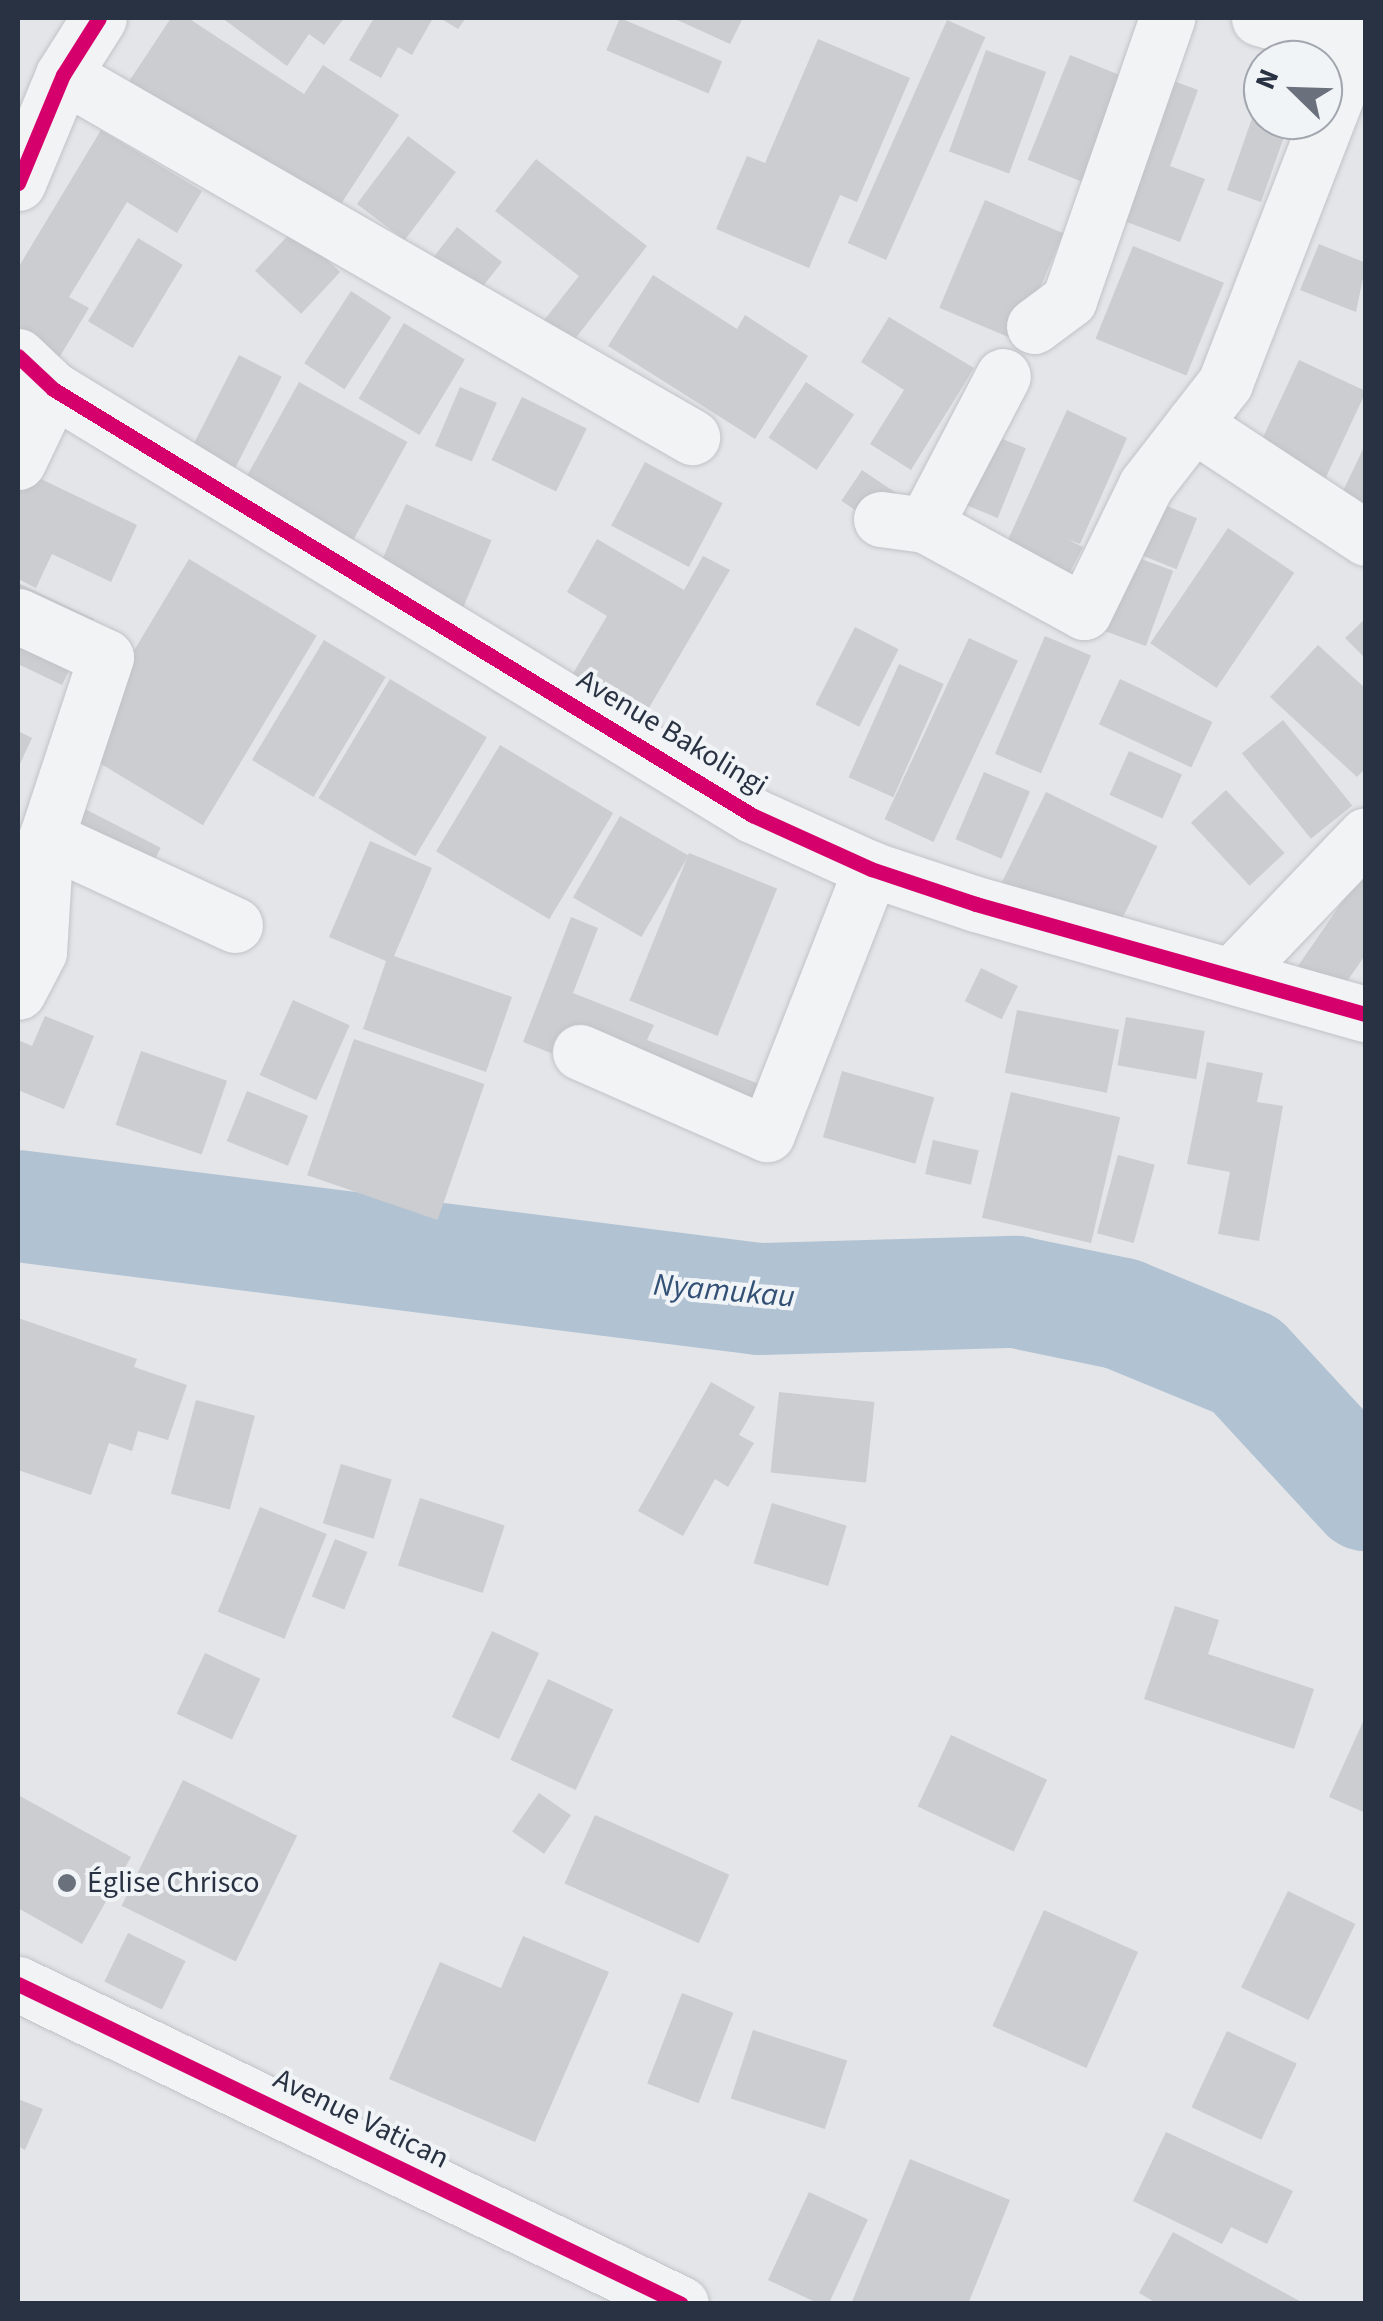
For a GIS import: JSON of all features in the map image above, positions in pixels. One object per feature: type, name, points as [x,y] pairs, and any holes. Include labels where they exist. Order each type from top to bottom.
[{"type":"street","points":[[18,183],[42,104],[98,18]]},
{"type":"street","points":[[1034,326],[1069,300],[1168,18]]},
{"type":"street","points":[[1003,376],[903,522],[1084,612],[1146,484],[1225,384],[1361,48],[1259,18]]},
{"type":"street","points":[[42,104],[692,436]]},
{"type":"street","points":[[18,462],[36,372]]},
{"type":"street","name":"Avenue Bakolingi","points":[[36,372],[752,815],[872,869],[1366,1014]]},
{"type":"street","points":[[1193,424],[1366,538]]},
{"type":"street","points":[[18,616],[106,658],[46,838],[39,952],[18,992]]},
{"type":"street","points":[[1233,974],[1366,835]]},
{"type":"street","points":[[46,838],[235,925]]},
{"type":"street","points":[[580,1052],[767,1134],[872,869]]},
{"type":"street","name":"Avenue Vatican","points":[[18,1984],[681,2304]]},
{"type":"building","points":[[171,18],[188,18],[304,94],[323,65],[399,115],[322,233],[110,110]]},
{"type":"building","points":[[222,18],[344,18],[324,45],[309,34],[287,66]]},
{"type":"building","points":[[374,18],[433,18],[412,55],[398,47],[381,78],[349,60]]},
{"type":"building","points":[[440,18],[466,18],[458,29]]},
{"type":"building","points":[[620,18],[722,61],[709,94],[606,50]]},
{"type":"building","points":[[673,18],[743,18],[730,44]]},
{"type":"building","points":[[947,20],[985,37],[886,260],[848,243]]},
{"type":"building","points":[[818,39],[910,78],[857,202],[840,195],[809,268],[716,229],[747,156],[765,163]]},
{"type":"building","points":[[986,50],[1046,72],[1009,173],[949,151]]},
{"type":"building","points":[[1070,55],[1129,79],[1087,184],[1028,160]]},
{"type":"building","points":[[1147,71],[1198,90],[1170,166],[1205,179],[1180,242],[1095,210]]},
{"type":"building","points":[[101,130],[202,191],[177,233],[127,202],[69,297],[89,308],[50,373],[18,354],[18,268]]},
{"type":"building","points":[[408,136],[456,172],[405,240],[357,204]]},
{"type":"building","points":[[1244,140],[1283,140],[1261,202],[1227,190]]},
{"type":"building","points":[[536,159],[647,246],[554,366],[526,343],[579,276],[495,211]]},
{"type":"building","points":[[985,200],[1063,233],[1018,341],[939,308]]},
{"type":"building","points":[[457,227],[502,262],[471,301],[426,266]]},
{"type":"building","points":[[294,229],[340,272],[301,314],[255,271]]},
{"type":"building","points":[[138,238],[183,265],[133,348],[88,321]]},
{"type":"building","points":[[1319,244],[1366,263],[1356,312],[1300,290]]},
{"type":"building","points":[[1133,246],[1224,283],[1186,375],[1096,339]]},
{"type":"building","points":[[653,275],[737,329],[745,315],[808,356],[755,439],[608,346]]},
{"type":"building","points":[[351,291],[391,317],[344,389],[304,363]]},
{"type":"building","points":[[889,317],[974,368],[911,470],[870,444],[904,390],[861,362]]},
{"type":"building","points":[[404,323],[465,360],[420,435],[359,398]]},
{"type":"building","points":[[239,355],[282,377],[231,477],[188,455]]},
{"type":"building","points":[[1299,360],[1366,391],[1316,499],[1249,468]]},
{"type":"building","points":[[299,382],[407,442],[339,565],[231,505]]},
{"type":"building","points":[[806,382],[854,414],[817,470],[769,438]]},
{"type":"building","points":[[460,387],[497,403],[472,462],[435,446]]},
{"type":"building","points":[[522,397],[587,429],[556,491],[491,460]]},
{"type":"building","points":[[1067,410],[1127,438],[1080,544],[1067,539],[1083,547],[1056,599],[996,566]]},
{"type":"building","points":[[973,427],[1026,448],[998,518],[945,497]]},
{"type":"building","points":[[1366,443],[1366,507],[1341,495]]},
{"type":"building","points":[[645,462],[723,503],[689,567],[611,526]]},
{"type":"building","points":[[18,468],[137,525],[111,582],[52,554],[36,588],[18,579]]},
{"type":"building","points":[[862,470],[901,496],[880,527],[841,501]]},
{"type":"building","points":[[1147,498],[1197,518],[1176,569],[1126,549]]},
{"type":"building","points":[[406,504],[492,540],[461,612],[376,576]]},
{"type":"building","points":[[1228,528],[1294,573],[1217,688],[1150,643]]},
{"type":"building","points":[[597,539],[684,590],[703,556],[730,570],[623,752],[552,709],[607,616],[567,592]]},
{"type":"building","points":[[1130,555],[1173,571],[1146,646],[1103,630]]},
{"type":"building","points":[[189,559],[317,636],[203,825],[75,748]]},
{"type":"building","points":[[18,583],[94,619],[62,685],[18,664]]},
{"type":"building","points":[[1366,618],[1366,659],[1345,638]]},
{"type":"building","points":[[855,627],[899,649],[859,727],[816,705]]},
{"type":"building","points":[[1045,636],[1091,656],[1041,773],[995,754]]},
{"type":"building","points":[[969,638],[1018,661],[933,842],[884,819]]},
{"type":"building","points":[[324,640],[386,677],[314,797],[252,760]]},
{"type":"building","points":[[1318,645],[1366,689],[1366,768],[1357,777],[1270,697]]},
{"type":"building","points":[[899,664],[944,684],[893,797],[849,777]]},
{"type":"building","points":[[390,679],[487,737],[415,856],[318,798]]},
{"type":"building","points":[[1120,679],[1212,722],[1191,767],[1099,724]]},
{"type":"building","points":[[1283,720],[1352,805],[1311,839],[1242,753]]},
{"type":"building","points":[[18,731],[32,738],[18,768]]},
{"type":"building","points":[[500,745],[613,813],[549,919],[436,851]]},
{"type":"building","points":[[1129,751],[1182,775],[1162,818],[1109,795]]},
{"type":"building","points":[[984,772],[1030,792],[1002,859],[955,839]]},
{"type":"building","points":[[1226,790],[1285,853],[1250,886],[1191,823]]},
{"type":"building","points":[[1046,792],[1157,846],[1113,937],[1002,883]]},
{"type":"building","points":[[77,805],[161,848],[134,900],[50,858]]},
{"type":"building","points":[[620,816],[688,856],[641,937],[573,897]]},
{"type":"building","points":[[370,841],[432,868],[394,956],[512,997],[486,1072],[363,1029],[386,961],[329,937]]},
{"type":"building","points":[[689,853],[777,889],[718,1036],[629,1000]]},
{"type":"building","points":[[1366,867],[1366,954],[1338,994],[1298,966]]},
{"type":"building","points":[[571,917],[598,928],[573,993],[654,1025],[647,1040],[769,1088],[752,1132],[523,1042]]},
{"type":"building","points":[[981,968],[1018,986],[1002,1019],[965,1001]]},
{"type":"building","points":[[293,1000],[350,1025],[316,1100],[260,1075]]},
{"type":"building","points":[[1017,1010],[1119,1030],[1107,1093],[1005,1073]]},
{"type":"building","points":[[45,1016],[94,1036],[64,1109],[18,1090],[18,1040],[32,1046]]},
{"type":"building","points":[[1126,1017],[1205,1031],[1196,1079],[1117,1065]]},
{"type":"building","points":[[354,1039],[484,1084],[438,1220],[307,1175]]},
{"type":"building","points":[[141,1051],[227,1081],[202,1154],[116,1125]]},
{"type":"building","points":[[1207,1062],[1263,1073],[1257,1102],[1283,1106],[1259,1241],[1218,1234],[1230,1172],[1187,1164]]},
{"type":"building","points":[[842,1071],[934,1097],[915,1164],[823,1137]]},
{"type":"building","points":[[247,1091],[308,1116],[288,1166],[227,1141]]},
{"type":"building","points":[[1011,1092],[1120,1117],[1091,1243],[982,1218]]},
{"type":"building","points":[[933,1140],[979,1151],[971,1185],[925,1174]]},
{"type":"building","points":[[1118,1155],[1155,1165],[1134,1243],[1097,1233]]},
{"type":"building","points":[[18,1318],[137,1359],[134,1367],[187,1385],[168,1440],[138,1431],[132,1451],[109,1443],[91,1495],[18,1470]]},
{"type":"building","points":[[711,1382],[755,1407],[739,1435],[754,1443],[728,1487],[715,1479],[683,1536],[638,1511]]},
{"type":"building","points":[[779,1392],[874,1402],[866,1483],[771,1473]]},
{"type":"building","points":[[196,1400],[255,1416],[230,1509],[171,1494]]},
{"type":"building","points":[[341,1464],[392,1479],[374,1539],[323,1523]]},
{"type":"building","points":[[420,1498],[505,1526],[483,1593],[398,1566]]},
{"type":"building","points":[[772,1503],[847,1526],[828,1586],[754,1563]]},
{"type":"building","points":[[260,1507],[327,1534],[284,1639],[218,1612]]},
{"type":"building","points":[[335,1539],[367,1552],[344,1610],[312,1596]]},
{"type":"building","points":[[1175,1606],[1219,1620],[1208,1654],[1314,1689],[1294,1749],[1144,1699]]},
{"type":"building","points":[[492,1631],[539,1653],[499,1739],[452,1717]]},
{"type":"building","points":[[205,1653],[260,1679],[232,1740],[177,1714]]},
{"type":"building","points":[[548,1679],[613,1709],[576,1790],[510,1760]]},
{"type":"building","points":[[1366,1715],[1366,1813],[1329,1797]]},
{"type":"building","points":[[951,1735],[1047,1780],[1014,1851],[918,1807]]},
{"type":"building","points":[[183,1780],[297,1836],[236,1962],[122,1906]]},
{"type":"building","points":[[539,1793],[571,1815],[544,1854],[512,1832]]},
{"type":"building","name":"Église Chrisco","points":[[18,1795],[131,1857],[82,1944],[18,1908]]},
{"type":"building","points":[[595,1815],[729,1875],[699,1943],[564,1884]]},
{"type":"building","points":[[1288,1891],[1355,1924],[1309,2020],[1241,1987]]},
{"type":"building","points":[[1044,1910],[1138,1952],[1086,2068],[992,2026]]},
{"type":"building","points":[[128,1933],[186,1961],[162,2010],[104,1982]]},
{"type":"building","points":[[523,1936],[609,1972],[535,2142],[389,2079],[440,1962],[501,1988]]},
{"type":"building","points":[[682,1993],[733,2013],[699,2103],[647,2084]]},
{"type":"building","points":[[753,2030],[847,2061],[825,2129],[731,2098]]},
{"type":"building","points":[[1227,2031],[1297,2064],[1261,2140],[1192,2107]]},
{"type":"building","points":[[18,2099],[43,2109],[25,2150],[18,2146]]},
{"type":"building","points":[[1166,2132],[1293,2191],[1267,2244],[1231,2227],[1222,2244],[1133,2201]]},
{"type":"building","points":[[910,2159],[1010,2200],[968,2304],[851,2304]]},
{"type":"building","points":[[809,2192],[868,2219],[828,2304],[820,2304],[768,2280]]},
{"type":"building","points":[[1173,2232],[1305,2304],[1158,2304],[1139,2293]]},
{"type":"waterway","name":"Nyamukau","points":[[18,1206],[759,1299],[1016,1292],[1122,1314],[1246,1365],[1366,1495]]},
{"type":"cycle path","points":[[18,183],[63,75],[99,18]]},
{"type":"cycle path","points":[[18,356],[53,389],[752,815],[871,869],[976,904],[1366,1014]]},
{"type":"cycle path","points":[[18,1984],[681,2304]]},
{"type":"place","name":"Église Chrisco","points":[[67,1883]]}]
